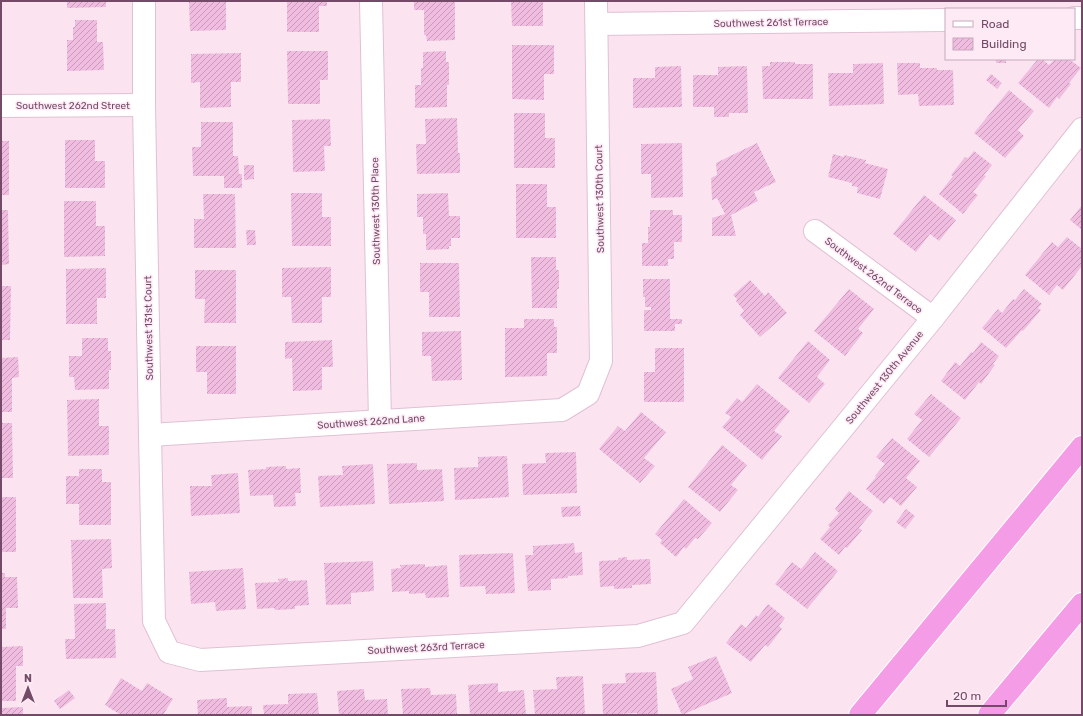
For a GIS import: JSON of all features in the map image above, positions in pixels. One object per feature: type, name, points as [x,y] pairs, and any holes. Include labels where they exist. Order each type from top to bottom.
[{"type":"highway","points":[[860,715],[1082,447]]},
{"type":"highway","points":[[989,715],[1082,604]]},
{"type":"street","name":"Southwest 131st Court","points":[[144,1],[144,105],[154,621],[169,652]]},
{"type":"street","name":"Southwest 130th Place","points":[[371,1],[380,421]]},
{"type":"street","name":"Southwest 130th Court","points":[[588,394],[601,361],[596,1]]},
{"type":"street","name":"Southwest 261st Terrace","points":[[597,24],[945,20]]},
{"type":"street","name":"Southwest 262nd Street","points":[[1,106],[144,105]]},
{"type":"street","name":"Southwest 130th Avenue","points":[[683,623],[933,318],[1082,129]]},
{"type":"street","name":"Southwest 262nd Terrace","points":[[815,231],[933,318]]},
{"type":"street","name":"Southwest 262nd Lane","points":[[150,435],[562,410],[588,394]]},
{"type":"street","name":"Southwest 263rd Terrace","points":[[169,652],[200,660],[638,636],[683,623]]},
{"type":"building","points":[[67,1],[106,1],[106,7],[67,8]]},
{"type":"building","points":[[226,1],[226,30],[190,31],[189,2]]},
{"type":"building","points":[[287,1],[327,1],[327,6],[319,6],[319,32],[287,32]]},
{"type":"building","points":[[414,1],[455,1],[455,40],[427,41],[426,35],[424,35],[424,10],[414,10]]},
{"type":"building","points":[[511,1],[543,1],[543,26],[512,26]]},
{"type":"building","points":[[75,20],[97,20],[97,42],[103,42],[104,70],[67,71],[67,40],[73,40],[73,27],[75,27]]},
{"type":"building","points":[[512,45],[554,45],[554,74],[544,74],[544,100],[512,99]]},
{"type":"building","points":[[287,51],[328,51],[328,80],[320,80],[320,104],[288,104]]},
{"type":"building","points":[[446,51],[446,62],[449,62],[447,107],[415,108],[415,85],[421,85],[423,52]]},
{"type":"building","points":[[241,53],[241,82],[231,82],[231,107],[200,108],[200,82],[191,83],[191,54]]},
{"type":"building","points":[[996,60],[1006,60],[1006,63],[996,63]]},
{"type":"building","points":[[1037,60],[1043,60],[1049,65],[1054,60],[1070,60],[1081,68],[1059,99],[1057,97],[1049,108],[1018,83]]},
{"type":"building","points":[[770,62],[813,64],[813,99],[763,99],[762,66],[770,66]]},
{"type":"building","points":[[883,63],[884,104],[829,106],[828,73],[853,73],[853,64]]},
{"type":"building","points":[[897,63],[920,63],[920,68],[953,70],[954,105],[919,106],[918,94],[898,95]]},
{"type":"building","points":[[681,66],[682,107],[633,108],[633,78],[655,78],[655,67]]},
{"type":"building","points":[[747,66],[748,113],[729,113],[729,117],[714,117],[714,107],[693,107],[693,75],[718,75],[718,67]]},
{"type":"building","points":[[991,74],[1002,83],[997,89],[986,80]]},
{"type":"building","points":[[1009,90],[1034,111],[1018,130],[1024,136],[1005,158],[974,133]]},
{"type":"building","points":[[514,113],[545,113],[545,138],[555,138],[555,168],[514,168]]},
{"type":"building","points":[[457,118],[460,173],[417,174],[416,144],[426,144],[425,119]]},
{"type":"building","points":[[330,119],[331,146],[324,146],[325,171],[293,172],[292,120]]},
{"type":"building","points":[[201,122],[233,122],[233,156],[238,156],[239,174],[242,174],[242,188],[224,188],[224,176],[193,176],[192,147],[201,147]]},
{"type":"building","points":[[65,140],[95,140],[95,161],[105,161],[105,188],[65,188]]},
{"type":"building","points":[[1,141],[9,141],[9,195],[1,195]]},
{"type":"building","points":[[682,143],[683,197],[651,198],[651,174],[641,174],[641,144]]},
{"type":"building","points":[[757,143],[776,182],[754,192],[758,201],[731,215],[736,236],[712,236],[712,218],[725,214],[717,198],[712,200],[711,178],[717,175],[716,163]]},
{"type":"building","points":[[974,151],[992,165],[984,175],[986,176],[973,192],[978,195],[963,214],[939,194],[965,157],[968,158]]},
{"type":"building","points":[[833,154],[866,160],[865,163],[888,169],[880,199],[857,193],[858,187],[852,186],[852,183],[828,177]]},
{"type":"building","points":[[244,165],[254,165],[254,179],[244,180]]},
{"type":"building","points":[[516,184],[547,184],[547,207],[556,207],[556,238],[516,238]]},
{"type":"building","points":[[291,193],[322,193],[322,217],[331,217],[331,246],[292,246]]},
{"type":"building","points":[[448,193],[449,216],[460,216],[460,238],[451,238],[451,246],[449,246],[449,249],[426,250],[426,234],[423,234],[423,217],[417,217],[417,194]]},
{"type":"building","points":[[203,194],[235,194],[236,248],[194,248],[194,219],[204,219]]},
{"type":"building","points":[[924,195],[956,220],[939,241],[930,234],[916,252],[893,234]]},
{"type":"building","points":[[64,201],[96,201],[96,226],[105,226],[105,256],[64,257]]},
{"type":"building","points":[[1082,205],[1082,230],[1070,220]]},
{"type":"building","points":[[1,210],[8,210],[9,264],[1,265]]},
{"type":"building","points":[[650,210],[673,210],[673,215],[682,215],[682,242],[674,242],[674,259],[668,259],[668,266],[642,266],[642,243],[648,243]]},
{"type":"building","points":[[246,230],[255,230],[256,245],[247,245]]},
{"type":"building","points":[[1067,237],[1082,249],[1082,266],[1063,290],[1057,285],[1049,295],[1025,275],[1052,242],[1058,247]]},
{"type":"building","points":[[531,257],[556,257],[556,270],[559,270],[557,308],[532,308]]},
{"type":"building","points":[[420,263],[459,263],[460,317],[429,317],[429,292],[420,292]]},
{"type":"building","points":[[331,267],[331,297],[322,297],[322,323],[292,323],[291,297],[282,297],[282,268]]},
{"type":"building","points":[[106,268],[106,298],[97,298],[97,324],[66,324],[66,269]]},
{"type":"building","points":[[195,270],[236,270],[236,323],[204,323],[205,299],[195,299]]},
{"type":"building","points":[[643,279],[670,279],[670,319],[682,319],[682,324],[675,324],[675,331],[644,331],[644,310],[651,310],[651,307],[645,307],[645,297],[643,297]]},
{"type":"building","points":[[750,280],[765,296],[768,292],[787,313],[760,337],[740,315],[744,311],[733,295]]},
{"type":"building","points":[[1,286],[11,286],[10,340],[1,340]]},
{"type":"building","points":[[849,289],[874,309],[858,329],[863,333],[845,356],[814,331]]},
{"type":"building","points":[[1024,289],[1042,304],[1038,308],[1041,310],[1006,348],[982,328],[998,309],[1002,313],[1013,299],[1015,300]]},
{"type":"building","points":[[524,319],[554,319],[554,327],[557,327],[557,353],[547,353],[547,376],[505,377],[505,328],[524,328]]},
{"type":"building","points":[[461,331],[462,380],[432,381],[431,356],[422,356],[422,332]]},
{"type":"building","points":[[82,338],[108,338],[108,351],[111,351],[109,389],[75,390],[74,377],[69,377],[69,356],[82,356]]},
{"type":"building","points":[[332,340],[333,367],[322,367],[322,390],[293,391],[292,358],[285,359],[285,342]]},
{"type":"building","points":[[808,341],[830,360],[817,377],[825,384],[809,403],[778,378]]},
{"type":"building","points":[[981,342],[999,356],[993,364],[995,365],[981,384],[979,382],[965,400],[941,381],[955,362],[960,366],[971,352],[973,353]]},
{"type":"building","points":[[196,346],[236,346],[236,394],[207,394],[207,372],[196,372]]},
{"type":"building","points":[[655,348],[684,348],[684,402],[644,402],[644,372],[655,372]]},
{"type":"building","points":[[18,357],[19,377],[12,378],[12,412],[1,412],[1,358]]},
{"type":"building","points":[[757,384],[790,411],[774,431],[782,436],[762,460],[722,427],[731,417],[725,413],[737,398],[742,402]]},
{"type":"building","points":[[931,394],[961,418],[929,457],[907,439],[922,420],[914,414]]},
{"type":"building","points":[[99,399],[99,426],[109,426],[109,455],[68,456],[67,400]]},
{"type":"building","points":[[641,412],[666,432],[644,458],[655,466],[640,483],[599,449],[618,426],[625,431]]},
{"type":"building","points":[[1,423],[12,423],[13,478],[1,478]]},
{"type":"building","points":[[892,438],[920,461],[906,478],[917,487],[901,506],[890,497],[884,504],[866,489],[885,464],[876,457]]},
{"type":"building","points":[[722,445],[747,465],[731,485],[738,490],[720,512],[688,487]]},
{"type":"building","points":[[576,452],[577,493],[523,495],[522,464],[546,463],[545,453]]},
{"type":"building","points":[[507,456],[509,497],[455,500],[454,468],[478,467],[478,457]]},
{"type":"building","points":[[417,463],[417,470],[442,469],[444,501],[389,504],[387,464]]},
{"type":"building","points":[[373,464],[375,504],[320,507],[318,476],[343,475],[342,466]]},
{"type":"building","points":[[286,466],[286,469],[300,468],[301,493],[295,493],[296,506],[274,507],[273,495],[250,496],[248,470]]},
{"type":"building","points":[[79,469],[102,469],[102,482],[111,482],[111,525],[79,525],[79,504],[66,504],[66,476],[79,476]]},
{"type":"building","points":[[238,473],[240,513],[191,516],[190,486],[212,486],[211,475]]},
{"type":"building","points":[[849,491],[873,511],[859,528],[862,530],[839,555],[820,539],[830,527],[828,525],[839,513],[835,509]]},
{"type":"building","points":[[1,497],[16,497],[16,552],[1,552]]},
{"type":"building","points":[[684,499],[712,523],[698,539],[695,538],[686,549],[684,547],[676,557],[660,543],[662,540],[655,534]]},
{"type":"building","points":[[580,506],[581,516],[562,517],[561,507]]},
{"type":"building","points":[[906,509],[915,516],[905,529],[896,522]]},
{"type":"building","points":[[111,539],[112,568],[102,569],[103,598],[73,598],[71,540]]},
{"type":"building","points":[[574,543],[575,553],[582,552],[583,575],[551,579],[551,590],[528,591],[525,555],[533,555],[533,546]]},
{"type":"building","points":[[815,552],[838,571],[807,609],[775,584],[792,562],[801,569]]},
{"type":"building","points":[[513,553],[515,593],[486,594],[485,586],[460,587],[459,555]]},
{"type":"building","points":[[627,557],[627,560],[650,559],[651,584],[632,585],[632,588],[614,589],[614,586],[600,587],[599,561],[618,560],[618,558]]},
{"type":"building","points":[[373,561],[374,591],[351,593],[351,604],[326,605],[324,563]]},
{"type":"building","points":[[425,564],[425,567],[447,565],[449,597],[426,598],[425,593],[409,594],[409,591],[392,592],[391,569],[401,568],[400,565]]},
{"type":"building","points":[[243,568],[246,609],[216,611],[215,602],[191,604],[189,572]]},
{"type":"building","points":[[1,573],[5,573],[5,577],[17,577],[18,608],[6,608],[6,629],[1,629]]},
{"type":"building","points":[[288,578],[288,581],[307,580],[309,605],[295,606],[295,609],[257,609],[255,583],[279,582],[278,579]]},
{"type":"building","points":[[106,603],[106,629],[115,629],[116,658],[66,659],[65,639],[75,639],[74,604]]},
{"type":"building","points":[[768,604],[785,618],[779,626],[782,629],[768,647],[765,645],[751,662],[726,643],[741,624],[746,628],[756,615],[758,617]]},
{"type":"building","points":[[23,646],[23,666],[16,666],[16,701],[1,701],[1,647]]},
{"type":"building","points":[[716,656],[732,693],[682,715],[671,689],[693,679],[688,667]]},
{"type":"building","points":[[656,672],[658,715],[637,715],[637,713],[603,715],[602,684],[626,683],[625,673]]},
{"type":"building","points":[[583,676],[585,715],[535,715],[533,690],[557,689],[556,677]]},
{"type":"building","points":[[121,678],[142,691],[147,683],[173,699],[163,715],[121,715],[105,705]]},
{"type":"building","points":[[498,683],[498,692],[524,690],[526,715],[470,715],[468,685]]},
{"type":"building","points":[[430,688],[431,695],[456,694],[457,715],[403,715],[401,689]]},
{"type":"building","points":[[364,689],[365,700],[387,699],[388,715],[339,715],[337,691]]},
{"type":"building","points":[[69,690],[75,698],[60,709],[54,701]]},
{"type":"building","points":[[317,693],[319,715],[264,715],[263,705],[288,704],[288,694]]},
{"type":"building","points":[[227,698],[227,707],[252,706],[252,715],[198,715],[197,700]]},
{"type":"building","points":[[23,707],[23,715],[1,715],[1,708]]}]
